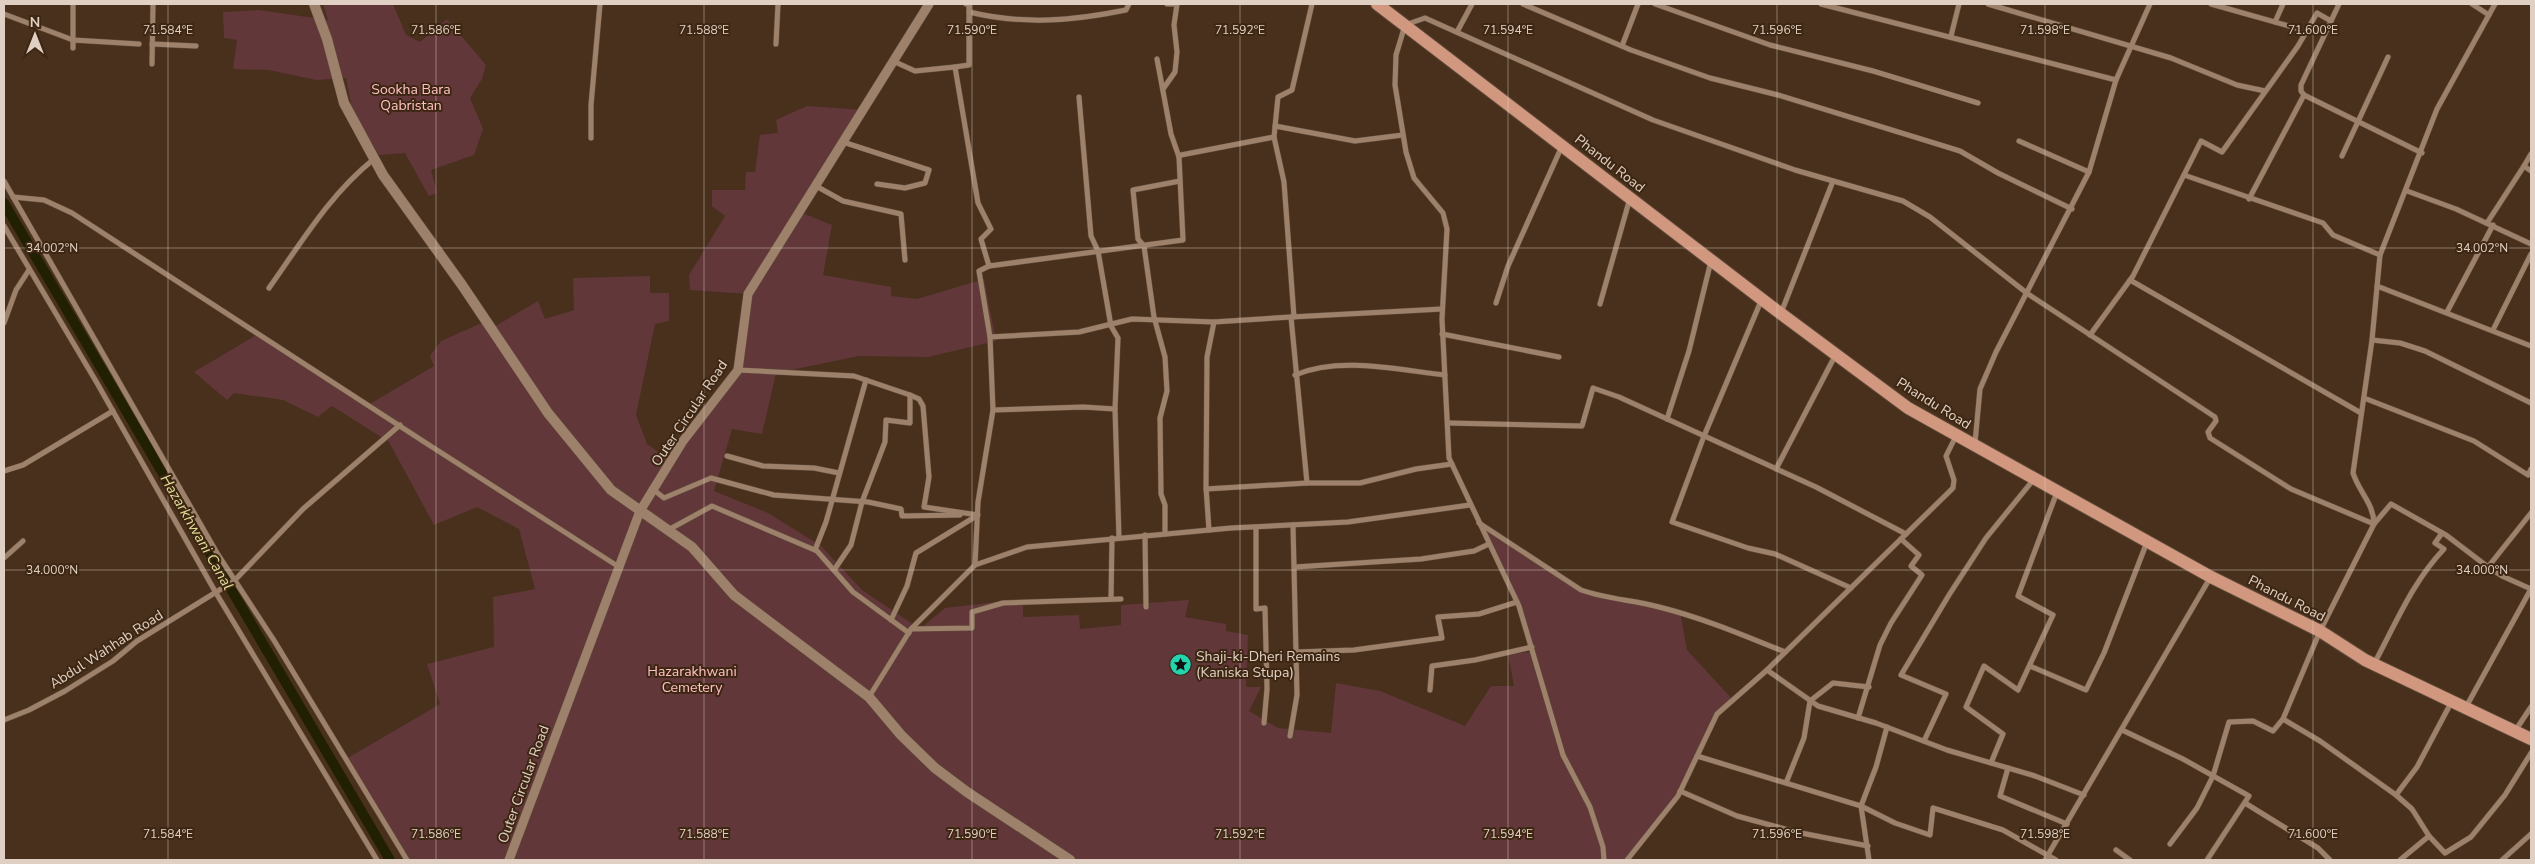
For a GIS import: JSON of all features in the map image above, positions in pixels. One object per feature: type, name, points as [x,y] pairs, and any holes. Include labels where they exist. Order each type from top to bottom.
[{"type":"main road","points":[[314,4],[344,103],[374,159],[548,413],[611,490],[692,547],[734,594],[869,697],[901,735],[935,768],[967,792],[1070,860]]},
{"type":"main road","name":"Phandu Road","points":[[1377,4],[1762,299],[1908,408],[2211,576],[2320,631],[2374,664],[2531,739]]},
{"type":"street","points":[[72,48],[74,4]]},
{"type":"street","points":[[152,64],[153,4]]},
{"type":"street","points":[[591,138],[591,105],[600,4]]},
{"type":"street","points":[[776,44],[778,4]]},
{"type":"street","name":"Outer Circular Road","points":[[509,860],[640,512],[683,441],[738,370],[748,294],[929,4]]},
{"type":"street","points":[[893,61],[915,71],[969,65],[969,5],[966,4]]},
{"type":"street","points":[[969,12],[1000,19],[1066,20],[1126,10],[1129,4]]},
{"type":"street","points":[[1163,88],[1175,72],[1177,52],[1174,25],[1177,4],[1167,4]]},
{"type":"street","points":[[1307,483],[1298,386],[1295,375],[1284,182],[1274,137],[1278,97],[1292,90],[1312,4]]},
{"type":"street","points":[[1457,32],[1472,4]]},
{"type":"street","points":[[1523,4],[1622,46],[1710,78],[1778,96],[1960,151],[1998,173],[2072,209]]},
{"type":"street","points":[[1622,46],[1638,4]]},
{"type":"street","points":[[1655,4],[1770,45],[1873,71],[1978,103]]},
{"type":"street","points":[[1821,4],[2116,80]]},
{"type":"street","points":[[1951,36],[1959,4]]},
{"type":"street","points":[[1988,4],[2171,58],[2237,85],[2265,91]]},
{"type":"street","points":[[1974,446],[1980,390],[1996,352],[2072,209],[2089,172],[2116,80],[2150,4]]},
{"type":"street","points":[[2211,4],[2296,28]]},
{"type":"street","points":[[2275,22],[2284,4]]},
{"type":"street","points":[[2339,4],[2301,85],[2301,91],[2304,95],[2422,153]]},
{"type":"street","points":[[2472,4],[2489,15]]},
{"type":"street","points":[[2374,524],[2372,506],[2357,485],[2353,474],[2372,340],[2380,255],[2422,153],[2437,109],[2495,4]]},
{"type":"street","points":[[2090,335],[2130,280],[2201,141],[2222,152],[2298,46],[2317,13],[2331,21]]},
{"type":"street","points":[[4,14],[73,40],[139,44]]},
{"type":"street","points":[[1604,860],[1603,847],[1590,807],[1563,755],[1517,602],[1449,458],[1449,423],[1442,334],[1448,229],[1443,212],[1414,178],[1403,135],[1395,84],[1396,55],[1406,26],[1425,18],[1653,120],[1713,143],[1903,201],[1930,217],[2028,294],[2214,417],[2216,421],[2208,432],[2210,438],[2292,489],[2374,524]]},
{"type":"street","points":[[152,44],[196,46]]},
{"type":"street","points":[[2342,156],[2388,57]]},
{"type":"street","points":[[975,565],[978,515],[993,410],[990,337],[979,271],[989,266],[1183,240],[1179,157],[1170,134],[1157,59]]},
{"type":"street","points":[[955,67],[978,202],[991,229],[981,239],[989,266]]},
{"type":"street","points":[[2249,199],[2304,95]]},
{"type":"street","points":[[1079,97],[1091,236],[1098,250],[1111,326],[1118,338],[1116,409],[1119,538]]},
{"type":"street","points":[[1275,126],[1355,141],[1403,135]]},
{"type":"street","points":[[1179,157],[1181,155],[1274,137]]},
{"type":"street","points":[[2019,141],[2089,172]]},
{"type":"street","points":[[843,142],[929,170],[925,183],[904,188],[877,184]]},
{"type":"street","points":[[1496,303],[1508,266],[1562,146]]},
{"type":"street","points":[[2447,312],[2490,224],[2531,154]]},
{"type":"street","points":[[269,288],[336,194],[353,175],[374,159]]},
{"type":"street","points":[[2524,166],[2531,170]]},
{"type":"street","points":[[2184,175],[2323,223],[2333,235],[2380,255]]},
{"type":"street","points":[[4,181],[81,319],[234,581],[275,642],[407,860]]},
{"type":"street","points":[[1165,534],[1165,504],[1161,494],[1160,418],[1168,391],[1165,357],[1155,319],[1144,246],[1138,239],[1133,190],[1180,181]]},
{"type":"street","points":[[1781,313],[1833,181]]},
{"type":"street","points":[[816,186],[843,201],[900,214],[905,260]]},
{"type":"street","points":[[2407,191],[2490,224],[2531,244]]},
{"type":"street","points":[[13,197],[44,200],[72,213],[400,425],[515,502],[619,566]]},
{"type":"street","points":[[1600,304],[1630,198]]},
{"type":"street","points":[[4,226],[217,593],[377,860]]},
{"type":"street","points":[[2493,330],[2531,254]]},
{"type":"street","points":[[1667,419],[1689,351],[1712,260]]},
{"type":"street","points":[[4,323],[16,290],[29,270]]},
{"type":"street","points":[[2130,280],[2362,413]]},
{"type":"street","points":[[2377,286],[2531,346]]},
{"type":"street","points":[[1762,299],[1704,436],[1672,522],[1740,546],[1775,554],[1851,588]]},
{"type":"street","points":[[990,337],[1079,332],[1111,326],[1132,319],[1214,322],[1442,309]]},
{"type":"street","points":[[1209,530],[1206,489],[1207,357],[1214,322]]},
{"type":"street","points":[[1442,334],[1559,357]]},
{"type":"street","points":[[2372,340],[2400,343],[2424,351],[2531,403]]},
{"type":"street","points":[[1776,469],[1836,354]]},
{"type":"street","points":[[1295,375],[1306,370],[1350,365],[1445,376]]},
{"type":"street","points":[[738,370],[854,376],[919,399],[923,406],[927,434],[929,477],[924,507],[978,515]]},
{"type":"street","points":[[815,550],[832,500],[866,380]]},
{"type":"street","points":[[1449,423],[1582,426],[1593,388],[1816,486],[1906,534]]},
{"type":"street","points":[[834,570],[851,545],[862,502],[885,442],[886,420],[910,423],[910,395]]},
{"type":"street","points":[[2364,398],[2474,441],[2528,475],[2531,469]]},
{"type":"street","points":[[993,410],[1083,407],[1116,409]]},
{"type":"street","points":[[4,470],[23,465],[113,411]]},
{"type":"street","name":"Abdul Wahhab Road","points":[[4,720],[29,710],[113,661],[137,641],[234,581],[303,509],[400,425]]},
{"type":"street","points":[[1628,860],[1680,791],[1717,714],[1767,670],[1953,488],[1954,480],[1946,456],[1957,436]]},
{"type":"street","points":[[727,456],[763,466],[814,468],[839,474]]},
{"type":"street","points":[[1206,489],[1360,482],[1416,469],[1452,464]]},
{"type":"street","points":[[654,490],[664,498],[711,478],[774,495],[862,502],[901,509],[902,516],[978,515]]},
{"type":"street","points":[[1924,741],[1946,694],[1901,675],[1949,594],[1986,538],[2034,479]]},
{"type":"street","points":[[1991,763],[2003,734],[1966,707],[1984,666],[2018,690],[2053,615],[2018,596],[2057,492]]},
{"type":"street","points":[[2170,844],[2197,808],[2213,776],[2229,722],[2253,721],[2273,731],[2283,720],[2320,631],[2374,524],[2391,504],[2442,533],[2502,576],[2531,589],[2466,708]]},
{"type":"street","points":[[869,697],[910,631],[975,565],[1026,547],[1209,530],[1348,522],[1470,505]]},
{"type":"street","points":[[668,530],[712,506],[815,550],[853,592],[891,620],[910,631],[972,628],[972,612],[1003,603],[1121,599]]},
{"type":"street","points":[[2488,567],[2531,513]]},
{"type":"street","points":[[891,620],[907,586],[916,553],[978,515]]},
{"type":"street","points":[[1479,523],[1581,590],[1596,596],[1624,599],[1703,618],[1785,652]]},
{"type":"street","points":[[1290,736],[1297,694],[1293,525]]},
{"type":"street","points":[[1256,527],[1256,608],[1266,608],[1267,689],[1264,723]]},
{"type":"street","points":[[2374,664],[2420,579],[2444,549],[2435,543],[2442,533]]},
{"type":"street","points":[[1146,535],[1146,607]]},
{"type":"street","points":[[1111,599],[1112,538]]},
{"type":"street","points":[[1858,718],[1869,687],[1880,645],[1891,623],[1922,575],[1911,566],[1919,555],[1901,539]]},
{"type":"street","points":[[4,558],[23,541]]},
{"type":"street","points":[[2030,666],[2086,690],[2104,653],[2147,541]]},
{"type":"street","points":[[1295,567],[1421,559],[1474,551],[1489,544]]},
{"type":"street","points":[[2045,860],[2211,576]]},
{"type":"street","points":[[1297,652],[1354,650],[1442,638],[1438,617],[1479,614],[1517,602]]},
{"type":"street","points":[[1430,690],[1432,666],[1475,660],[1532,647]]},
{"type":"street","points":[[1767,670],[1818,706],[1887,727],[2084,795]]},
{"type":"street","points":[[1786,783],[1804,738],[1810,701],[1833,683],[1869,687]]},
{"type":"street","points":[[2396,795],[2417,767],[2452,701]]},
{"type":"street","points":[[2515,731],[2531,707]]},
{"type":"street","points":[[2283,720],[2320,741],[2396,795],[2412,809],[2429,836],[2445,853],[2471,837],[2505,795],[2531,753]]},
{"type":"street","points":[[1869,860],[1861,806],[1876,767],[1887,727]]},
{"type":"street","points":[[2122,730],[2249,796],[2207,860]]},
{"type":"street","points":[[1697,756],[1861,806],[1895,823],[1930,835],[1933,808],[2003,830],[2056,860]]},
{"type":"street","points":[[2008,768],[2000,796],[2067,824]]},
{"type":"street","points":[[1680,791],[1737,816],[1796,832],[1868,846]]},
{"type":"street","points":[[2245,803],[2318,848],[2330,860]]},
{"type":"street","points":[[2503,860],[2531,834]]},
{"type":"street","points":[[2400,860],[2429,836]]},
{"type":"street","points":[[2116,850],[2130,860]]},
{"type":"green space","name":"Sookha Bara Qabristan","points":[[323,4],[393,4],[406,35],[420,42],[447,19],[486,65],[482,79],[470,98],[483,129],[474,155],[431,170],[437,193],[429,196],[405,153],[379,155],[352,109],[346,78],[316,80],[269,70],[233,69],[237,40],[224,38],[223,12],[259,10],[328,20]]},
{"type":"green space","name":"Hazarakhwani Cemetery","points":[[807,106],[863,110],[800,212],[832,225],[823,275],[891,287],[891,296],[917,299],[984,279],[996,341],[928,357],[859,356],[776,373],[762,434],[732,429],[714,491],[768,513],[821,546],[862,590],[920,629],[945,608],[1023,599],[1023,617],[1079,615],[1080,629],[1121,625],[1121,605],[1189,600],[1185,617],[1226,624],[1226,631],[1248,635],[1246,687],[1261,687],[1249,711],[1278,728],[1331,733],[1336,683],[1380,691],[1465,726],[1491,686],[1514,686],[1508,654],[1533,652],[1519,606],[1479,523],[1581,590],[1680,612],[1687,650],[1733,700],[1717,714],[1678,796],[1627,860],[405,860],[346,759],[440,704],[427,664],[494,647],[493,597],[535,589],[519,529],[477,507],[434,525],[389,442],[332,406],[318,417],[283,400],[234,393],[227,400],[194,372],[258,334],[368,405],[434,366],[430,356],[441,341],[486,321],[492,328],[538,301],[545,319],[574,310],[573,278],[650,276],[650,293],[669,293],[669,321],[655,324],[636,415],[647,444],[671,461],[738,370],[748,294],[690,290],[689,275],[725,216],[712,206],[712,190],[745,190],[746,172],[755,172],[760,135],[778,133],[776,120]]},
{"type":"waterway","name":"Hazarkhwani Canal","points":[[4,203],[390,860]]},
{"type":"place","name":"Shaji-ki-Dheri Remains (Kaniska Stupa)","points":[[1180,664]]}]
